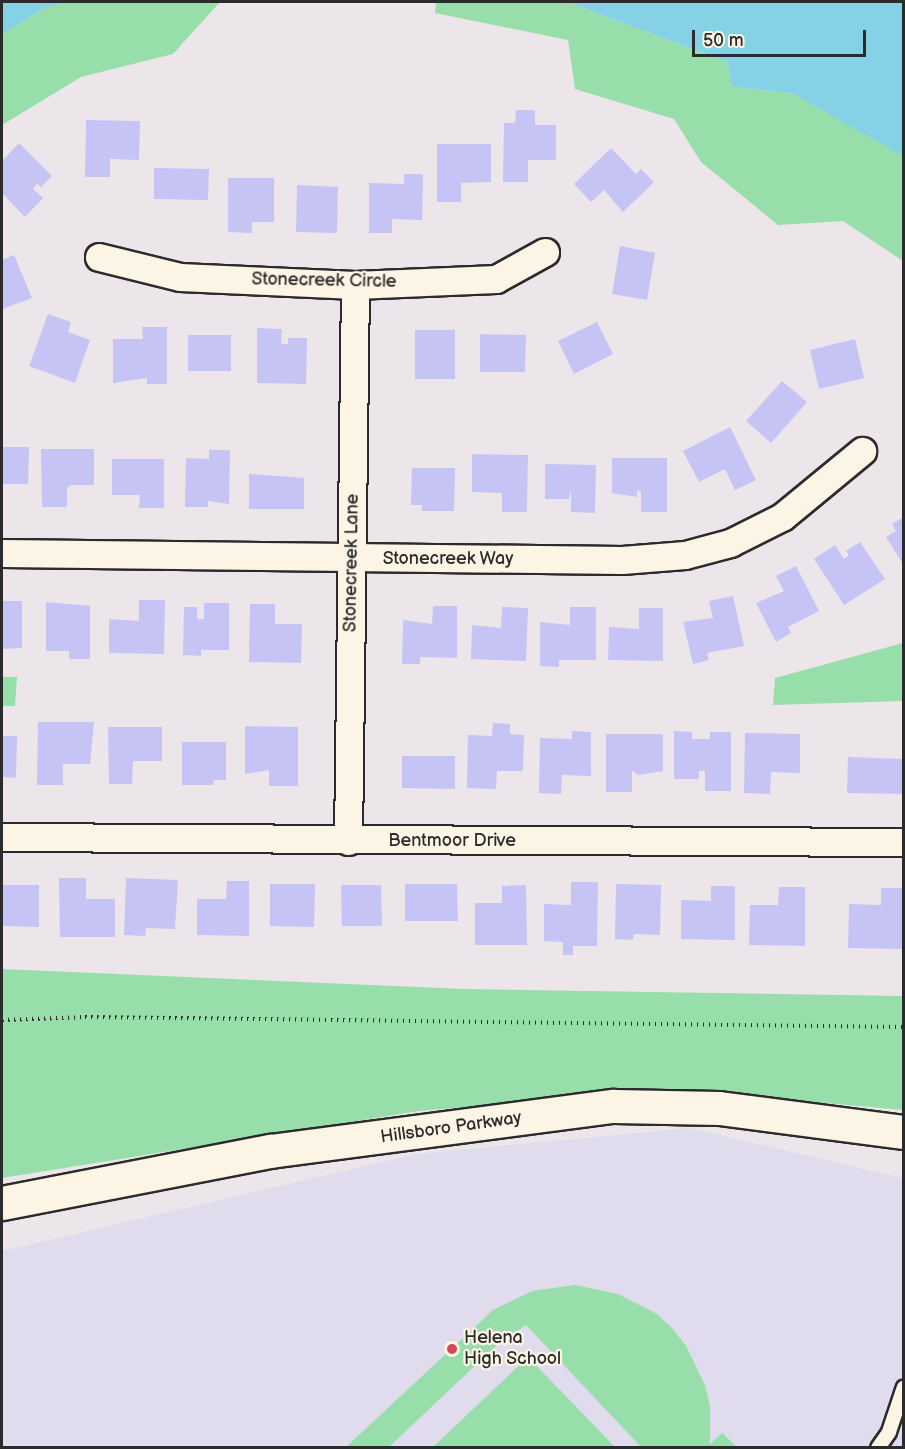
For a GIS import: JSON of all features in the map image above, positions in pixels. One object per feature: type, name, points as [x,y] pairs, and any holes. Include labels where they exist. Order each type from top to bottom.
[{"type":"street","name":"Stonecreek Circle","points":[[99,257],[180,277],[355,285],[496,279],[545,252]]},
{"type":"street","name":"Stonecreek Lane","points":[[348,841],[355,285]]},
{"type":"street","name":"Stonecreek Way","points":[[2,553],[352,559],[622,560],[685,555],[730,543],[782,517],[862,451]]},
{"type":"street","name":"Bentmoor Drive","points":[[2,837],[348,841],[903,842]]},
{"type":"street","name":"Hillsboro Parkway","points":[[2,1203],[270,1151],[614,1106],[719,1108],[903,1132]]},
{"type":"lane","points":[[878,1448],[889,1432],[903,1387]]},
{"type":"path","points":[[2,1020],[85,1017],[903,1027]]},
{"type":"shaded area","name":"Helena High School","points":[[689,1128],[903,1178],[903,1447],[2,1447],[2,1251],[416,1154]]},
{"type":"green space","points":[[67,2],[220,2],[173,54],[81,77],[2,125],[2,34],[47,7]]},
{"type":"green space","points":[[436,2],[567,2],[727,62],[732,87],[791,93],[903,155],[903,261],[843,221],[778,225],[701,162],[674,119],[575,89],[568,40],[435,13]]},
{"type":"green space","points":[[903,643],[903,701],[773,705],[775,678]]},
{"type":"green space","points":[[2,677],[17,677],[15,706],[2,706]]},
{"type":"green space","points":[[2,969],[465,989],[903,996],[903,1110],[672,1089],[419,1111],[2,1178]]},
{"type":"green space","points":[[575,1285],[618,1294],[657,1314],[673,1329],[686,1346],[705,1385],[710,1406],[710,1444],[722,1433],[737,1447],[641,1447],[526,1325],[497,1345],[389,1447],[346,1447],[493,1310],[532,1291]]},
{"type":"green space","points":[[528,1357],[615,1447],[433,1447]]},
{"type":"water","points":[[2,2],[67,2],[47,7],[2,34]]},
{"type":"water","points":[[567,2],[903,2],[903,156],[791,93],[732,87],[727,62]]},
{"type":"building","points":[[516,110],[535,110],[535,125],[556,125],[556,160],[528,160],[528,182],[503,182],[504,123],[515,123]]},
{"type":"building","points":[[86,120],[140,121],[139,160],[110,159],[110,177],[85,177]]},
{"type":"building","points":[[19,143],[52,176],[41,187],[37,183],[33,189],[43,198],[25,217],[2,193],[2,161]]},
{"type":"building","points":[[437,144],[491,144],[491,182],[461,183],[461,202],[437,202]]},
{"type":"building","points":[[611,148],[636,174],[641,169],[654,182],[623,212],[604,190],[591,202],[574,184]]},
{"type":"building","points":[[154,168],[209,169],[208,200],[154,199]]},
{"type":"building","points":[[404,174],[423,174],[422,220],[392,219],[392,233],[369,233],[369,183],[404,184]]},
{"type":"building","points":[[228,178],[274,178],[274,222],[252,222],[252,233],[228,232]]},
{"type":"building","points":[[297,185],[338,187],[337,233],[296,232]]},
{"type":"building","points":[[620,246],[655,253],[647,300],[612,294]]},
{"type":"building","points":[[14,255],[32,298],[2,309],[2,260]]},
{"type":"building","points":[[48,314],[71,322],[68,332],[90,340],[75,383],[29,366]]},
{"type":"building","points":[[597,322],[613,354],[574,374],[558,341]]},
{"type":"building","points":[[142,327],[167,327],[167,384],[147,384],[147,378],[113,383],[113,339],[143,339]]},
{"type":"building","points":[[257,328],[282,329],[281,344],[288,344],[288,338],[307,338],[306,384],[257,383]]},
{"type":"building","points":[[415,330],[455,330],[455,379],[415,379]]},
{"type":"building","points":[[480,334],[526,335],[525,372],[480,372]]},
{"type":"building","points":[[188,335],[231,335],[231,371],[188,371]]},
{"type":"building","points":[[855,339],[864,378],[819,389],[810,350]]},
{"type":"building","points":[[782,381],[807,402],[771,443],[746,421]]},
{"type":"building","points":[[730,427],[756,480],[735,490],[725,469],[699,482],[683,451]]},
{"type":"building","points":[[2,447],[29,447],[28,484],[2,484]]},
{"type":"building","points":[[41,449],[94,449],[94,485],[71,485],[67,488],[67,507],[42,507]]},
{"type":"building","points":[[209,450],[230,450],[229,504],[208,501],[208,507],[185,507],[186,458],[209,459]]},
{"type":"building","points":[[472,454],[528,455],[527,512],[502,512],[502,493],[472,492]]},
{"type":"building","points":[[612,458],[667,458],[667,512],[641,512],[641,491],[637,491],[637,497],[612,493]]},
{"type":"building","points":[[112,459],[164,459],[164,508],[139,508],[140,495],[112,495]]},
{"type":"building","points":[[545,464],[596,465],[595,513],[571,512],[571,489],[569,499],[545,499]]},
{"type":"building","points":[[412,468],[455,468],[454,511],[422,511],[422,505],[411,505]]},
{"type":"building","points":[[249,474],[304,478],[304,509],[249,509]]},
{"type":"building","points":[[904,517],[904,566],[886,537],[896,531],[892,524]]},
{"type":"building","points":[[860,542],[885,579],[844,605],[814,559],[835,545],[844,559],[849,555],[846,551]]},
{"type":"building","points":[[796,566],[819,611],[788,627],[791,633],[776,642],[756,603],[784,591],[776,576]]},
{"type":"building","points":[[733,596],[744,646],[707,653],[709,660],[693,664],[683,622],[713,618],[709,601]]},
{"type":"building","points":[[139,600],[165,600],[164,654],[109,653],[109,619],[139,621]]},
{"type":"building","points":[[2,601],[22,601],[22,648],[2,649]]},
{"type":"building","points":[[46,602],[90,606],[90,659],[69,659],[69,651],[46,651]]},
{"type":"building","points":[[204,603],[229,603],[229,650],[201,650],[201,656],[183,655],[184,607],[197,607],[197,619],[204,619]]},
{"type":"building","points":[[250,604],[275,604],[275,624],[302,624],[301,663],[249,662]]},
{"type":"building","points":[[433,606],[457,606],[457,658],[420,657],[420,664],[402,664],[403,620],[432,624]]},
{"type":"building","points":[[502,607],[528,608],[526,661],[471,659],[472,625],[501,628]]},
{"type":"building","points":[[570,607],[596,607],[596,660],[559,660],[559,667],[540,666],[540,622],[570,625]]},
{"type":"building","points":[[639,608],[663,608],[663,661],[608,660],[609,627],[639,629]]},
{"type":"building","points":[[38,722],[94,722],[90,764],[63,764],[63,785],[37,785]]},
{"type":"building","points":[[493,723],[510,724],[510,734],[524,735],[523,771],[497,771],[496,789],[467,788],[468,735],[492,736]]},
{"type":"building","points":[[245,726],[298,727],[298,786],[269,786],[269,770],[245,774]]},
{"type":"building","points":[[108,727],[162,727],[162,761],[133,761],[132,784],[109,784]]},
{"type":"building","points":[[572,731],[591,732],[591,776],[562,775],[561,794],[539,793],[540,738],[572,739]]},
{"type":"building","points":[[674,731],[692,732],[692,739],[710,739],[710,732],[731,732],[731,791],[705,791],[705,771],[699,771],[699,779],[674,779]]},
{"type":"building","points":[[745,733],[800,734],[800,773],[771,772],[770,794],[744,793]]},
{"type":"building","points":[[606,734],[663,734],[663,771],[638,775],[632,770],[632,792],[606,792]]},
{"type":"building","points":[[2,736],[17,736],[16,778],[2,777]]},
{"type":"building","points":[[182,742],[226,742],[226,780],[214,780],[213,785],[182,785]]},
{"type":"building","points":[[402,756],[455,756],[455,789],[402,788]]},
{"type":"building","points":[[848,757],[903,759],[902,794],[847,793]]},
{"type":"building","points":[[59,878],[86,878],[86,899],[115,899],[115,937],[60,937]]},
{"type":"building","points":[[126,878],[178,880],[175,929],[146,928],[145,936],[124,935]]},
{"type":"building","points":[[227,881],[249,881],[249,936],[197,935],[197,899],[226,899]]},
{"type":"building","points":[[571,882],[598,882],[597,946],[573,946],[573,955],[563,955],[563,942],[544,941],[544,904],[571,905]]},
{"type":"building","points":[[270,884],[315,884],[314,927],[270,926]]},
{"type":"building","points":[[405,884],[457,884],[458,921],[405,921]]},
{"type":"building","points":[[616,884],[661,885],[660,935],[634,934],[633,940],[615,939]]},
{"type":"building","points":[[2,885],[39,885],[39,927],[2,926]]},
{"type":"building","points":[[341,885],[381,885],[382,926],[342,926]]},
{"type":"building","points":[[526,885],[527,945],[475,945],[475,903],[502,903],[502,886]]},
{"type":"building","points":[[711,886],[735,886],[735,940],[681,939],[681,900],[711,901]]},
{"type":"building","points":[[779,887],[805,887],[805,946],[749,945],[750,905],[778,905]]},
{"type":"building","points":[[881,888],[904,888],[904,949],[848,948],[849,904],[881,905]]},
{"type":"place","name":"Helena High School","points":[[452,1349]]}]
